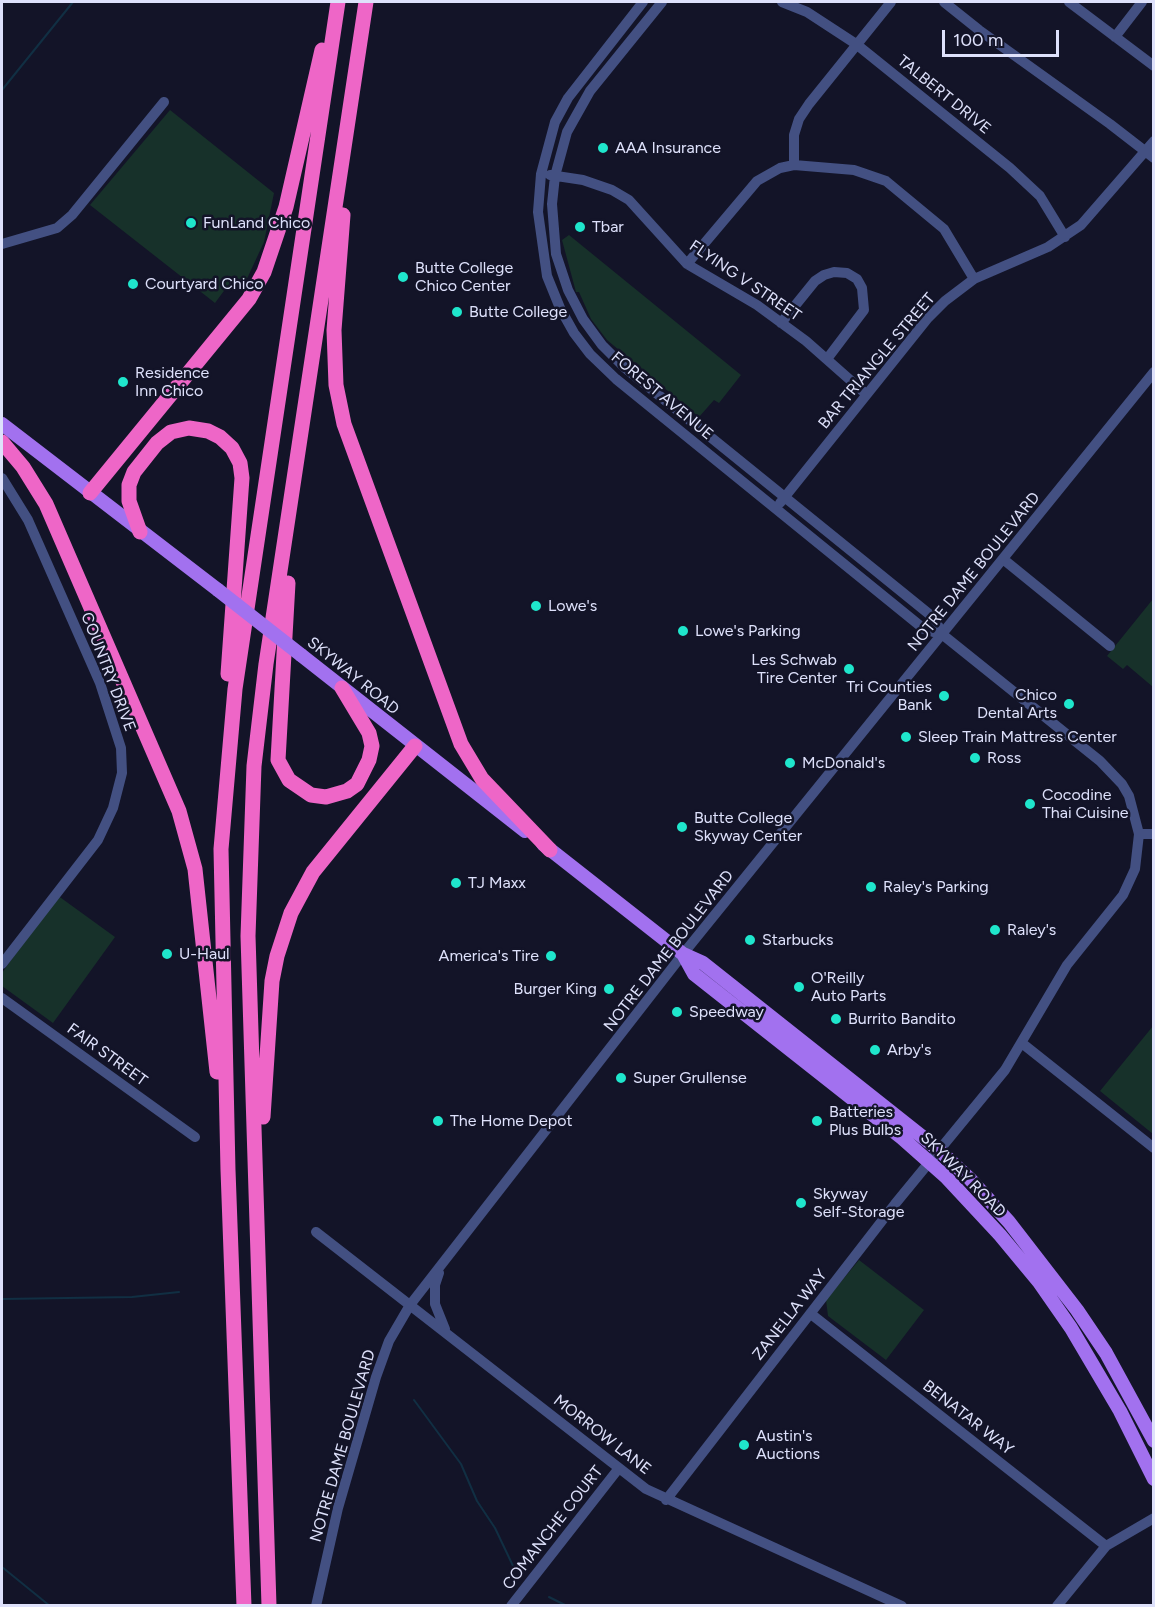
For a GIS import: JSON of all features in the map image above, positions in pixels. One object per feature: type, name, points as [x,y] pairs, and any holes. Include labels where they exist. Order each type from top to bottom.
[{"type":"highway","points":[[90,493],[249,299],[264,272],[286,207],[328,22],[337,2]]},
{"type":"highway","points":[[244,1605],[229,1204],[221,849],[235,689],[337,2]]},
{"type":"highway","points":[[269,1605],[248,936],[254,766],[266,664],[366,2]]},
{"type":"highway","points":[[348,118],[334,330],[336,385],[344,424],[461,744],[482,779],[550,850]]},
{"type":"highway","points":[[140,532],[129,501],[129,485],[134,472],[157,443],[171,432],[189,428],[208,431],[220,436],[232,448],[240,463],[243,478],[225,709],[227,761]]},
{"type":"highway","points":[[2,442],[23,467],[46,504],[179,811],[188,839],[200,911],[219,1098],[220,1135],[228,1170]]},
{"type":"highway","points":[[294,482],[278,760],[289,780],[311,795],[326,797],[347,791],[357,784],[369,760],[372,746],[369,733],[342,688]]},
{"type":"highway","points":[[257,1198],[272,981],[283,935],[313,872],[414,746]]},
{"type":"main road","name":"SKYWAY ROAD","points":[[2,424],[302,655],[414,746],[683,954],[703,963],[939,1150],[1009,1222],[1049,1270],[1106,1353],[1154,1441]]},
{"type":"main road","name":"SKYWAY ROAD","points":[[683,954],[694,974],[928,1162],[1000,1235],[1039,1282],[1096,1368],[1154,1479]]},
{"type":"street","name":"FOREST AVENUE","points":[[643,2],[568,98],[555,122],[541,174],[538,212],[547,276],[560,308],[574,333],[590,354],[616,379],[924,628],[943,635],[1110,770],[1129,796],[1139,834],[1134,869],[1123,895],[1067,965],[1023,1044],[1005,1070],[939,1150]]},
{"type":"street","name":"FOREST AVENUE","points":[[662,2],[607,68],[578,109],[567,132],[555,176],[552,228],[556,254],[568,290],[583,319],[602,345],[624,367],[934,618],[943,635]]},
{"type":"street","name":"TALBERT DRIVE","points":[[782,2],[807,12],[856,44],[1025,181],[1040,196],[1065,237]]},
{"type":"street","points":[[794,165],[794,135],[799,119],[891,2]]},
{"type":"street","points":[[944,2],[1149,155]]},
{"type":"street","points":[[1069,2],[1154,66]]},
{"type":"street","points":[[1115,37],[1142,2]]},
{"type":"street","points":[[2,244],[57,228],[72,215],[164,102]]},
{"type":"street","name":"BAR TRIANGLE STREET","points":[[776,508],[928,318],[974,279],[1048,247],[1081,225],[1149,155],[1154,141]]},
{"type":"street","points":[[687,264],[757,181],[780,168],[794,165],[854,171],[886,181],[944,230],[974,279]]},
{"type":"street","name":"FLYING V STREET","points":[[541,174],[583,180],[612,190],[629,200],[687,264],[757,305],[782,323],[866,394]]},
{"type":"street","points":[[782,323],[814,281],[824,275],[834,272],[847,273],[856,279],[862,288],[864,310],[827,359]]},
{"type":"street","name":"NOTRE DAME BOULEVARD","points":[[316,1605],[338,1508],[376,1377],[389,1341],[410,1305],[683,954],[1154,372]]},
{"type":"street","name":"COUNTRY DRIVE","points":[[2,478],[28,520],[100,683],[121,748],[122,773],[113,808],[98,840],[2,964]]},
{"type":"street","points":[[1003,559],[1110,646]]},
{"type":"street","points":[[1139,834],[1154,834]]},
{"type":"street","name":"FAIR STREET","points":[[2,998],[195,1137]]},
{"type":"street","points":[[1023,1044],[1154,1149]]},
{"type":"street","name":"ZANELLA WAY","points":[[666,1500],[939,1150]]},
{"type":"street","name":"MORROW LANE","points":[[316,1232],[619,1468],[666,1500],[902,1605]]},
{"type":"street","points":[[443,1263],[435,1285],[435,1304],[440,1322],[448,1335]]},
{"type":"street","name":"BENATAR WAY","points":[[811,1314],[1106,1546]]},
{"type":"street","name":"COMANCHE COURT","points":[[511,1605],[619,1468]]},
{"type":"street","points":[[1057,1605],[1106,1546],[1154,1518]]},
{"type":"green space","name":"FunLand Chico","points":[[170,110],[274,193],[264,242],[245,283],[232,280],[215,303],[90,205]]},
{"type":"green space","points":[[569,235],[741,375],[719,403],[714,400],[699,417],[607,340],[591,319],[579,292],[576,292],[562,240]]},
{"type":"green space","points":[[1153,599],[1153,687],[1127,665],[1123,669],[1107,656]]},
{"type":"green space","points":[[57,895],[115,937],[53,1023],[2,986],[2,973]]},
{"type":"green space","points":[[1153,1026],[1153,1134],[1100,1091]]},
{"type":"green space","points":[[859,1260],[924,1310],[886,1360],[828,1316],[826,1300]]},
{"type":"waterway","points":[[2,90],[73,2]]},
{"type":"waterway","points":[[2,1299],[132,1297],[179,1292]]},
{"type":"waterway","points":[[414,1400],[461,1464],[477,1501],[495,1528],[514,1568]]},
{"type":"waterway","points":[[2,1567],[50,1606]]},
{"type":"waterway","points":[[549,1597],[567,1606]]},
{"type":"place","name":"AAA Insurance","points":[[603,148]]},
{"type":"place","name":"FunLand Chico","points":[[191,223]]},
{"type":"place","name":"Tbar","points":[[580,227]]},
{"type":"place","name":"Butte College Chico Center","points":[[403,277]]},
{"type":"place","name":"Courtyard Chico","points":[[133,284]]},
{"type":"place","name":"Butte College","points":[[457,312]]},
{"type":"place","name":"Residence Inn Chico","points":[[123,382]]},
{"type":"place","name":"Lowe's","points":[[536,606]]},
{"type":"place","name":"Lowe's Parking","points":[[683,631]]},
{"type":"place","name":"Les Schwab Tire Center","points":[[849,669]]},
{"type":"place","name":"Tri Counties Bank","points":[[944,696]]},
{"type":"place","name":"Chico Dental Arts","points":[[1069,704]]},
{"type":"place","name":"Sleep Train Mattress Center","points":[[906,737]]},
{"type":"place","name":"Ross","points":[[975,758]]},
{"type":"place","name":"McDonald's","points":[[790,763]]},
{"type":"place","name":"Cocodine Thai Cuisine","points":[[1030,804]]},
{"type":"place","name":"Butte College Skyway Center","points":[[682,827]]},
{"type":"place","name":"TJ Maxx","points":[[456,883]]},
{"type":"place","name":"Raley's Parking","points":[[871,887]]},
{"type":"place","name":"Raley's","points":[[995,930]]},
{"type":"place","name":"Starbucks","points":[[750,940]]},
{"type":"place","name":"U-Haul","points":[[167,954]]},
{"type":"place","name":"America's Tire","points":[[551,956]]},
{"type":"place","name":"O'Reilly Auto Parts","points":[[799,987]]},
{"type":"place","name":"Burger King","points":[[609,989]]},
{"type":"place","name":"Speedway","points":[[677,1012]]},
{"type":"place","name":"Burrito Bandito","points":[[836,1019]]},
{"type":"place","name":"Arby's","points":[[875,1050]]},
{"type":"place","name":"Super Grullense","points":[[621,1078]]},
{"type":"place","name":"The Home Depot","points":[[438,1121]]},
{"type":"place","name":"Batteries Plus Bulbs","points":[[817,1121]]},
{"type":"place","name":"Skyway Self-Storage","points":[[801,1203]]},
{"type":"place","name":"Austin's Auctions","points":[[744,1445]]}]
